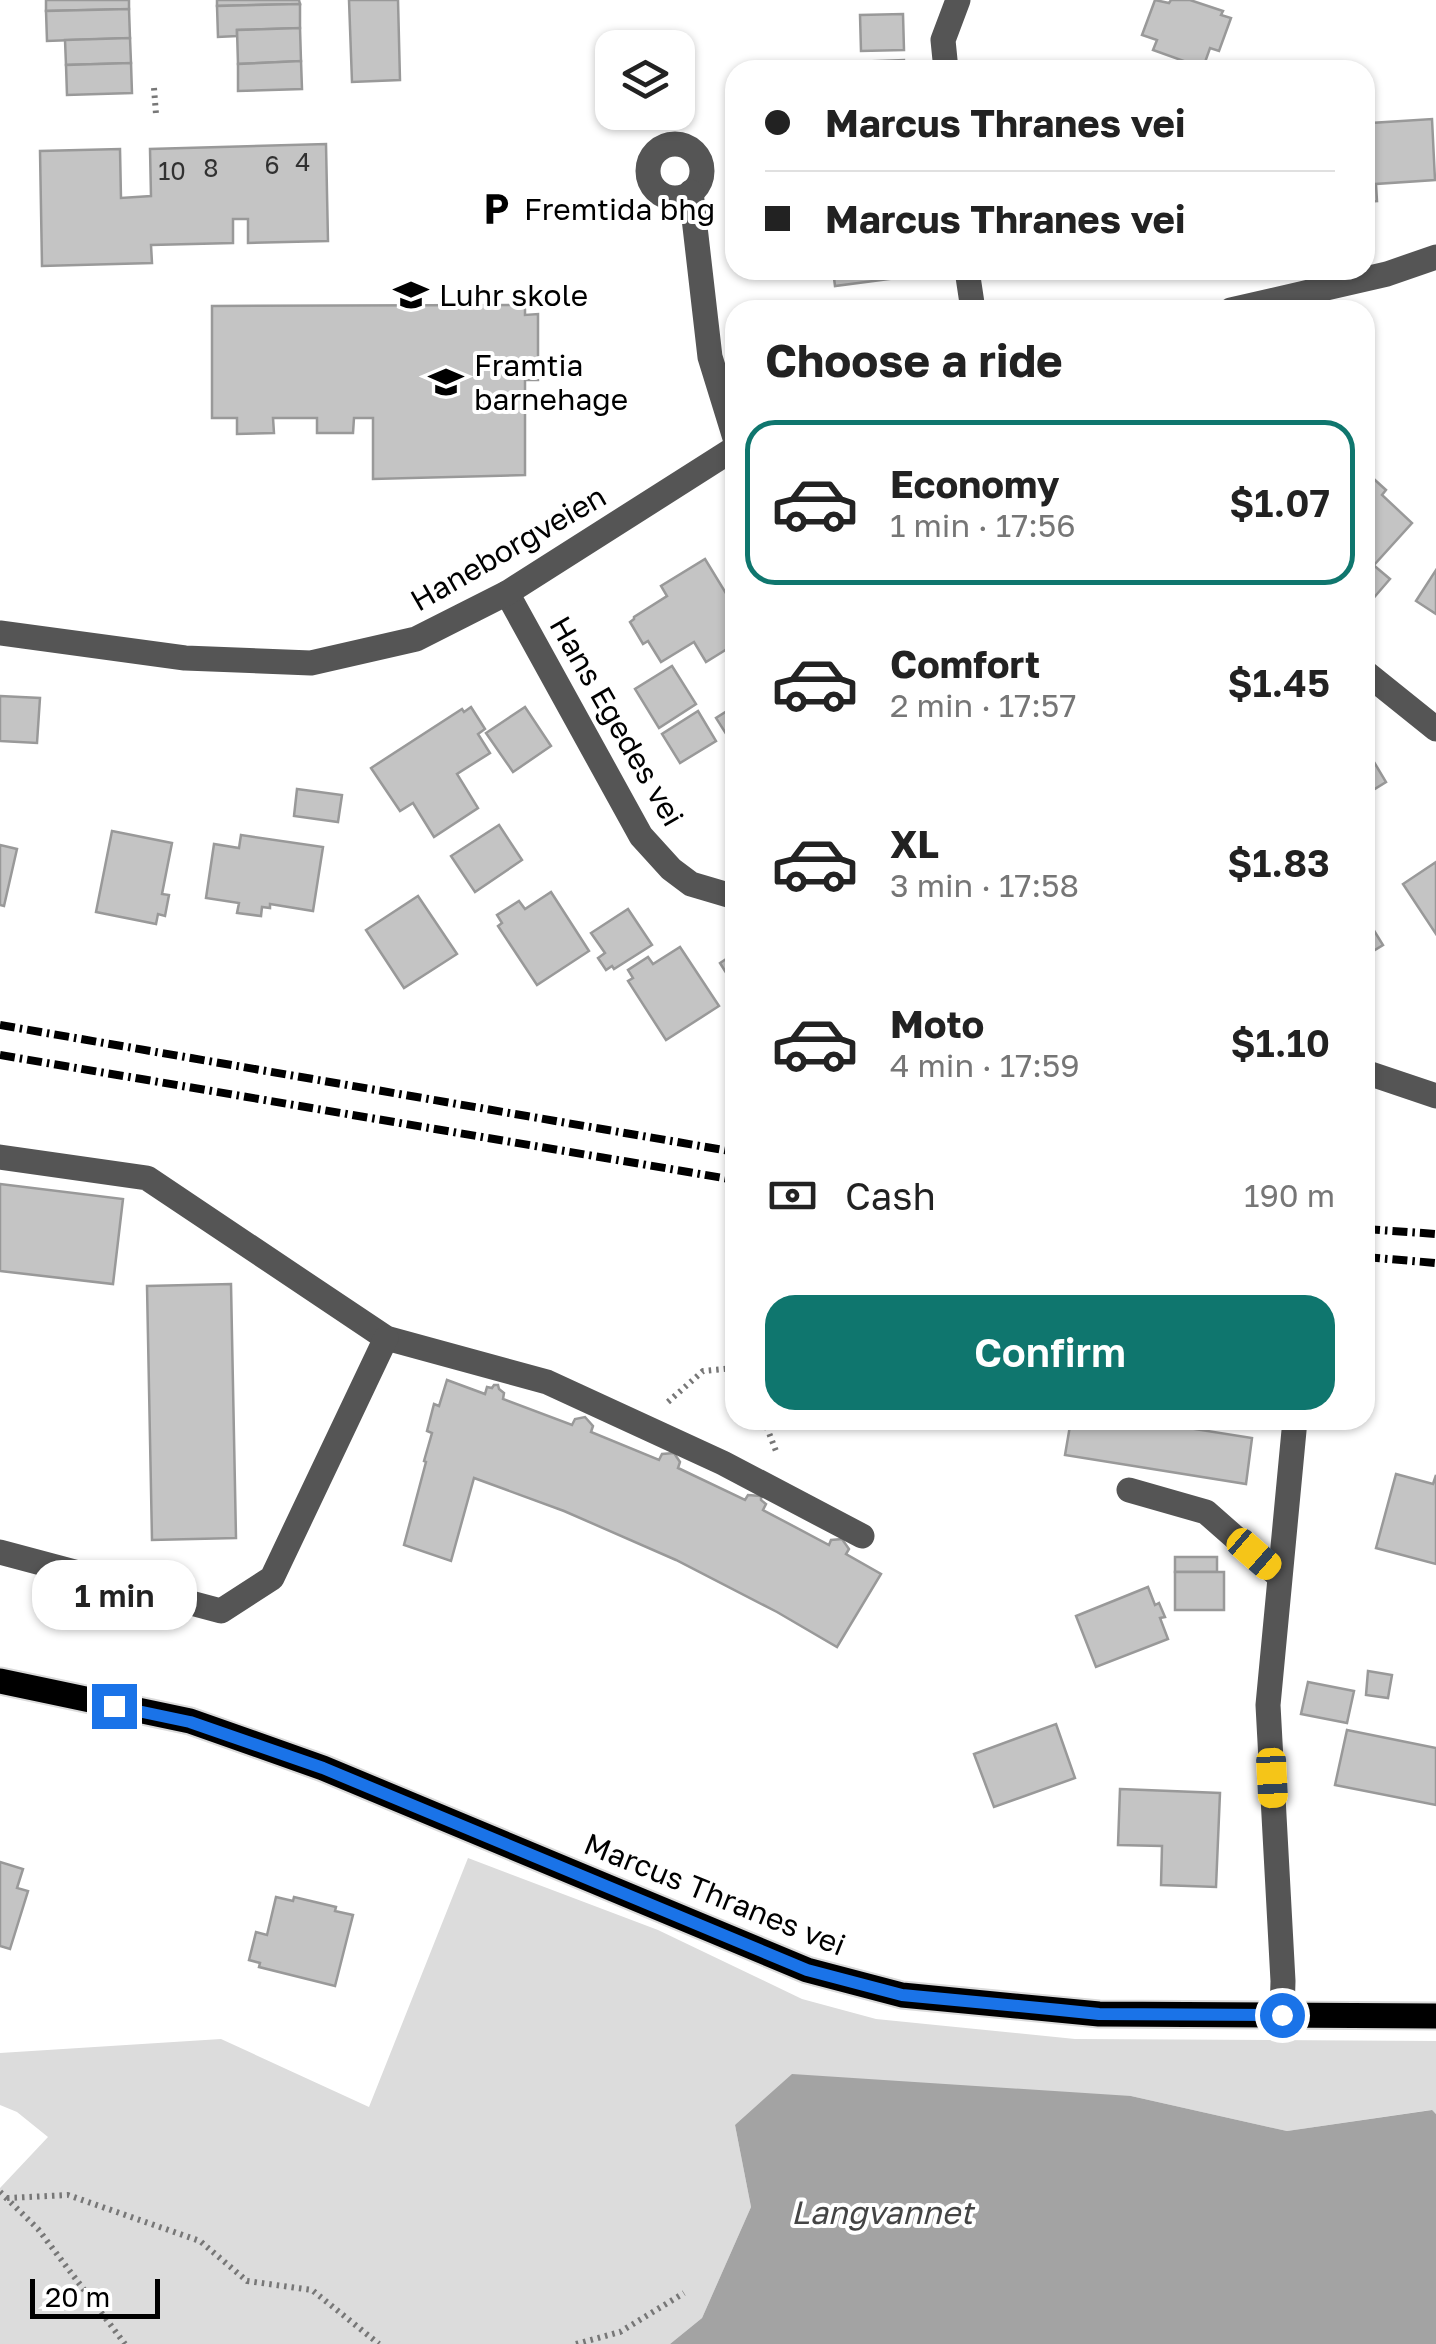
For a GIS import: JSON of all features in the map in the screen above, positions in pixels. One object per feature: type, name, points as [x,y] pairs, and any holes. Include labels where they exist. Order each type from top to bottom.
[{"type":"main road","name":"Marcus Thranes vei","points":[[0,1682],[190,1722],[323,1768],[807,1970],[902,1995],[1099,2014],[1436,2016]]},
{"type":"street","points":[[945,60],[944,40],[958,0]]},
{"type":"street","points":[[692,192],[710,357],[725,406]]},
{"type":"street","points":[[1375,277],[1436,257]]},
{"type":"street","points":[[1274,300],[1360,280]]},
{"type":"street","name":"Haneborgveien","points":[[0,633],[185,658],[311,663],[416,639],[507,593],[725,454]]},
{"type":"street","name":"Hans Egedes vei","points":[[507,593],[640,836],[670,869],[691,884],[725,895]]},
{"type":"street","points":[[1375,680],[1436,729]]},
{"type":"street","points":[[1375,1075],[1436,1096]]},
{"type":"street","points":[[0,1156],[147,1178],[386,1338],[547,1382],[723,1463],[862,1536]]},
{"type":"street","points":[[0,1552],[221,1610],[272,1578],[386,1338]]},
{"type":"street","points":[[1282,2015],[1268,1704],[1294,1430]]},
{"type":"street","points":[[1129,1490],[1206,1512],[1279,1576]]},
{"type":"path","points":[[154,88],[156,114]]},
{"type":"path","points":[[642,1426],[704,1371],[725,1369]]},
{"type":"path","points":[[4,2195],[49,2242],[125,2344]]},
{"type":"path","points":[[4,2195],[68,2195],[200,2240],[246,2281],[312,2290],[379,2344]]},
{"type":"path","points":[[576,2344],[620,2332],[684,2293]]},
{"type":"shaded area","points":[[468,1858],[658,1930],[802,1999],[876,2019],[1075,2039],[1436,2041],[1436,2114],[1431,2110],[1287,2131],[1131,2096],[735,2125],[751,2207],[702,2318],[670,2344],[0,2344],[0,2188],[48,2137],[17,2112],[0,2105],[0,2053],[221,2039],[369,2107]]},
{"type":"water","name":"Langvannet","points":[[792,2074],[1131,2096],[1287,2131],[1432,2110],[1436,2114],[1436,2344],[670,2344],[702,2318],[751,2207],[735,2125]]},
{"type":"building","points":[[46,0],[129,0],[129,9],[46,11]]},
{"type":"building","points":[[217,0],[299,0],[300,4],[217,6]]},
{"type":"building","points":[[349,0],[398,0],[400,80],[352,82]]},
{"type":"building","points":[[1155,0],[1190,0],[1223,11],[1221,15],[1231,18],[1219,51],[1210,48],[1206,60],[1181,60],[1153,50],[1157,40],[1142,35]]},
{"type":"building","points":[[300,4],[300,28],[237,30],[237,36],[218,37],[217,6]]},
{"type":"building","points":[[129,9],[130,38],[47,41],[46,11]]},
{"type":"building","points":[[903,14],[904,50],[861,51],[860,15]]},
{"type":"building","points":[[300,28],[301,61],[238,64],[237,30]]},
{"type":"building","points":[[130,38],[131,63],[66,65],[65,40]]},
{"type":"building","points":[[301,61],[302,89],[238,91],[238,64]]},
{"type":"building","points":[[131,63],[132,93],[67,95],[66,65]]},
{"type":"building","points":[[1432,119],[1435,180],[1376,184],[1375,201],[1375,123]]},
{"type":"building","points":[[326,144],[328,241],[248,243],[248,219],[233,219],[233,243],[151,245],[152,263],[42,266],[40,151],[120,149],[121,198],[151,196],[150,149]]},
{"type":"building","points":[[834,280],[881,280],[835,286]]},
{"type":"building","points":[[525,305],[525,315],[538,314],[538,380],[525,380],[525,475],[373,479],[373,418],[354,418],[353,433],[317,433],[317,418],[273,418],[274,433],[237,434],[237,418],[212,418],[212,306]]},
{"type":"building","points":[[1375,480],[1386,490],[1382,495],[1412,523],[1375,564]]},
{"type":"building","points":[[705,559],[725,592],[725,650],[706,662],[694,642],[661,662],[648,641],[643,644],[630,622],[667,596],[661,586]]},
{"type":"building","points":[[1375,566],[1390,579],[1375,596]]},
{"type":"building","points":[[1436,570],[1436,614],[1416,601]]},
{"type":"building","points":[[672,666],[696,704],[659,728],[635,689]]},
{"type":"building","points":[[0,696],[40,698],[37,743],[0,741]]},
{"type":"building","points":[[471,707],[485,729],[478,734],[490,753],[457,774],[478,808],[434,837],[413,803],[400,811],[371,768]]},
{"type":"building","points":[[525,707],[551,746],[513,772],[486,733]]},
{"type":"building","points":[[698,711],[716,741],[680,763],[662,734]]},
{"type":"building","points":[[725,712],[725,732],[716,718]]},
{"type":"building","points":[[1375,764],[1386,782],[1375,789]]},
{"type":"building","points":[[297,789],[342,795],[338,822],[294,816]]},
{"type":"building","points":[[499,825],[522,860],[475,892],[451,856]]},
{"type":"building","points":[[112,831],[172,843],[162,894],[169,895],[165,916],[158,914],[156,924],[96,912]]},
{"type":"building","points":[[241,835],[323,847],[313,911],[270,904],[270,908],[262,907],[261,916],[237,913],[239,903],[206,898],[214,844],[239,848]]},
{"type":"building","points":[[0,845],[17,849],[4,906],[0,905]]},
{"type":"building","points":[[1436,862],[1436,934],[1403,884]]},
{"type":"building","points":[[551,892],[589,951],[537,985],[498,926],[502,923],[497,915],[519,901],[525,909]]},
{"type":"building","points":[[418,896],[457,954],[404,988],[366,930]]},
{"type":"building","points":[[628,909],[652,945],[606,970],[598,958],[605,953],[591,933]]},
{"type":"building","points":[[1375,932],[1383,945],[1375,950]]},
{"type":"building","points":[[680,947],[719,1006],[666,1040],[628,981],[633,978],[628,970],[648,957],[653,964]]},
{"type":"building","points":[[0,1184],[123,1199],[113,1284],[0,1271]]},
{"type":"building","points":[[231,1284],[236,1538],[152,1540],[147,1286]]},
{"type":"building","points":[[447,1380],[485,1394],[487,1387],[498,1385],[503,1399],[572,1425],[575,1419],[585,1417],[593,1426],[591,1432],[659,1460],[662,1454],[674,1453],[680,1462],[678,1468],[745,1500],[748,1495],[761,1496],[766,1504],[763,1510],[829,1545],[831,1540],[842,1539],[849,1549],[846,1554],[881,1574],[837,1647],[676,1560],[564,1511],[474,1478],[451,1561],[404,1545],[426,1462],[432,1433],[427,1431],[434,1404],[439,1406]]},
{"type":"building","points":[[1069,1430],[1201,1430],[1252,1438],[1246,1484],[1065,1455]]},
{"type":"building","points":[[1396,1474],[1433,1484],[1436,1475],[1436,1564],[1376,1548]]},
{"type":"building","points":[[1175,1557],[1217,1557],[1217,1572],[1175,1572]]},
{"type":"building","points":[[1175,1572],[1224,1572],[1224,1610],[1175,1610]]},
{"type":"building","points":[[1148,1587],[1165,1617],[1160,1618],[1168,1639],[1096,1667],[1076,1616]]},
{"type":"building","points":[[1368,1671],[1392,1675],[1388,1698],[1366,1695]]},
{"type":"building","points":[[1308,1682],[1354,1691],[1347,1723],[1301,1714]]},
{"type":"building","points":[[1056,1724],[1075,1778],[994,1807],[974,1754]]},
{"type":"building","points":[[1347,1730],[1436,1748],[1436,1805],[1335,1785]]},
{"type":"building","points":[[1120,1789],[1220,1793],[1216,1887],[1161,1885],[1162,1846],[1118,1845]]},
{"type":"building","points":[[0,1862],[23,1869],[17,1888],[28,1891],[10,1949],[0,1946]]},
{"type":"building","points":[[276,1897],[293,1901],[294,1897],[353,1915],[335,1986],[259,1967],[260,1963],[249,1960],[256,1932],[267,1935]]},
{"type":"railway","points":[[0,1025],[725,1150]]},
{"type":"railway","points":[[0,1055],[725,1178]]},
{"type":"railway","points":[[1375,1230],[1436,1234]]},
{"type":"railway","points":[[1375,1258],[1436,1263]]},
{"type":"place","name":"Fremtida bhg","points":[[496,209]]},
{"type":"place","name":"Luhr skole","points":[[411,295]]},
{"type":"place","name":"Framtia barnehage","points":[[446,382]]},
{"type":"route","points":[[114,1706],[190,1722],[323,1768],[807,1970],[902,1995],[1099,2014],[1282,2015]]}]
